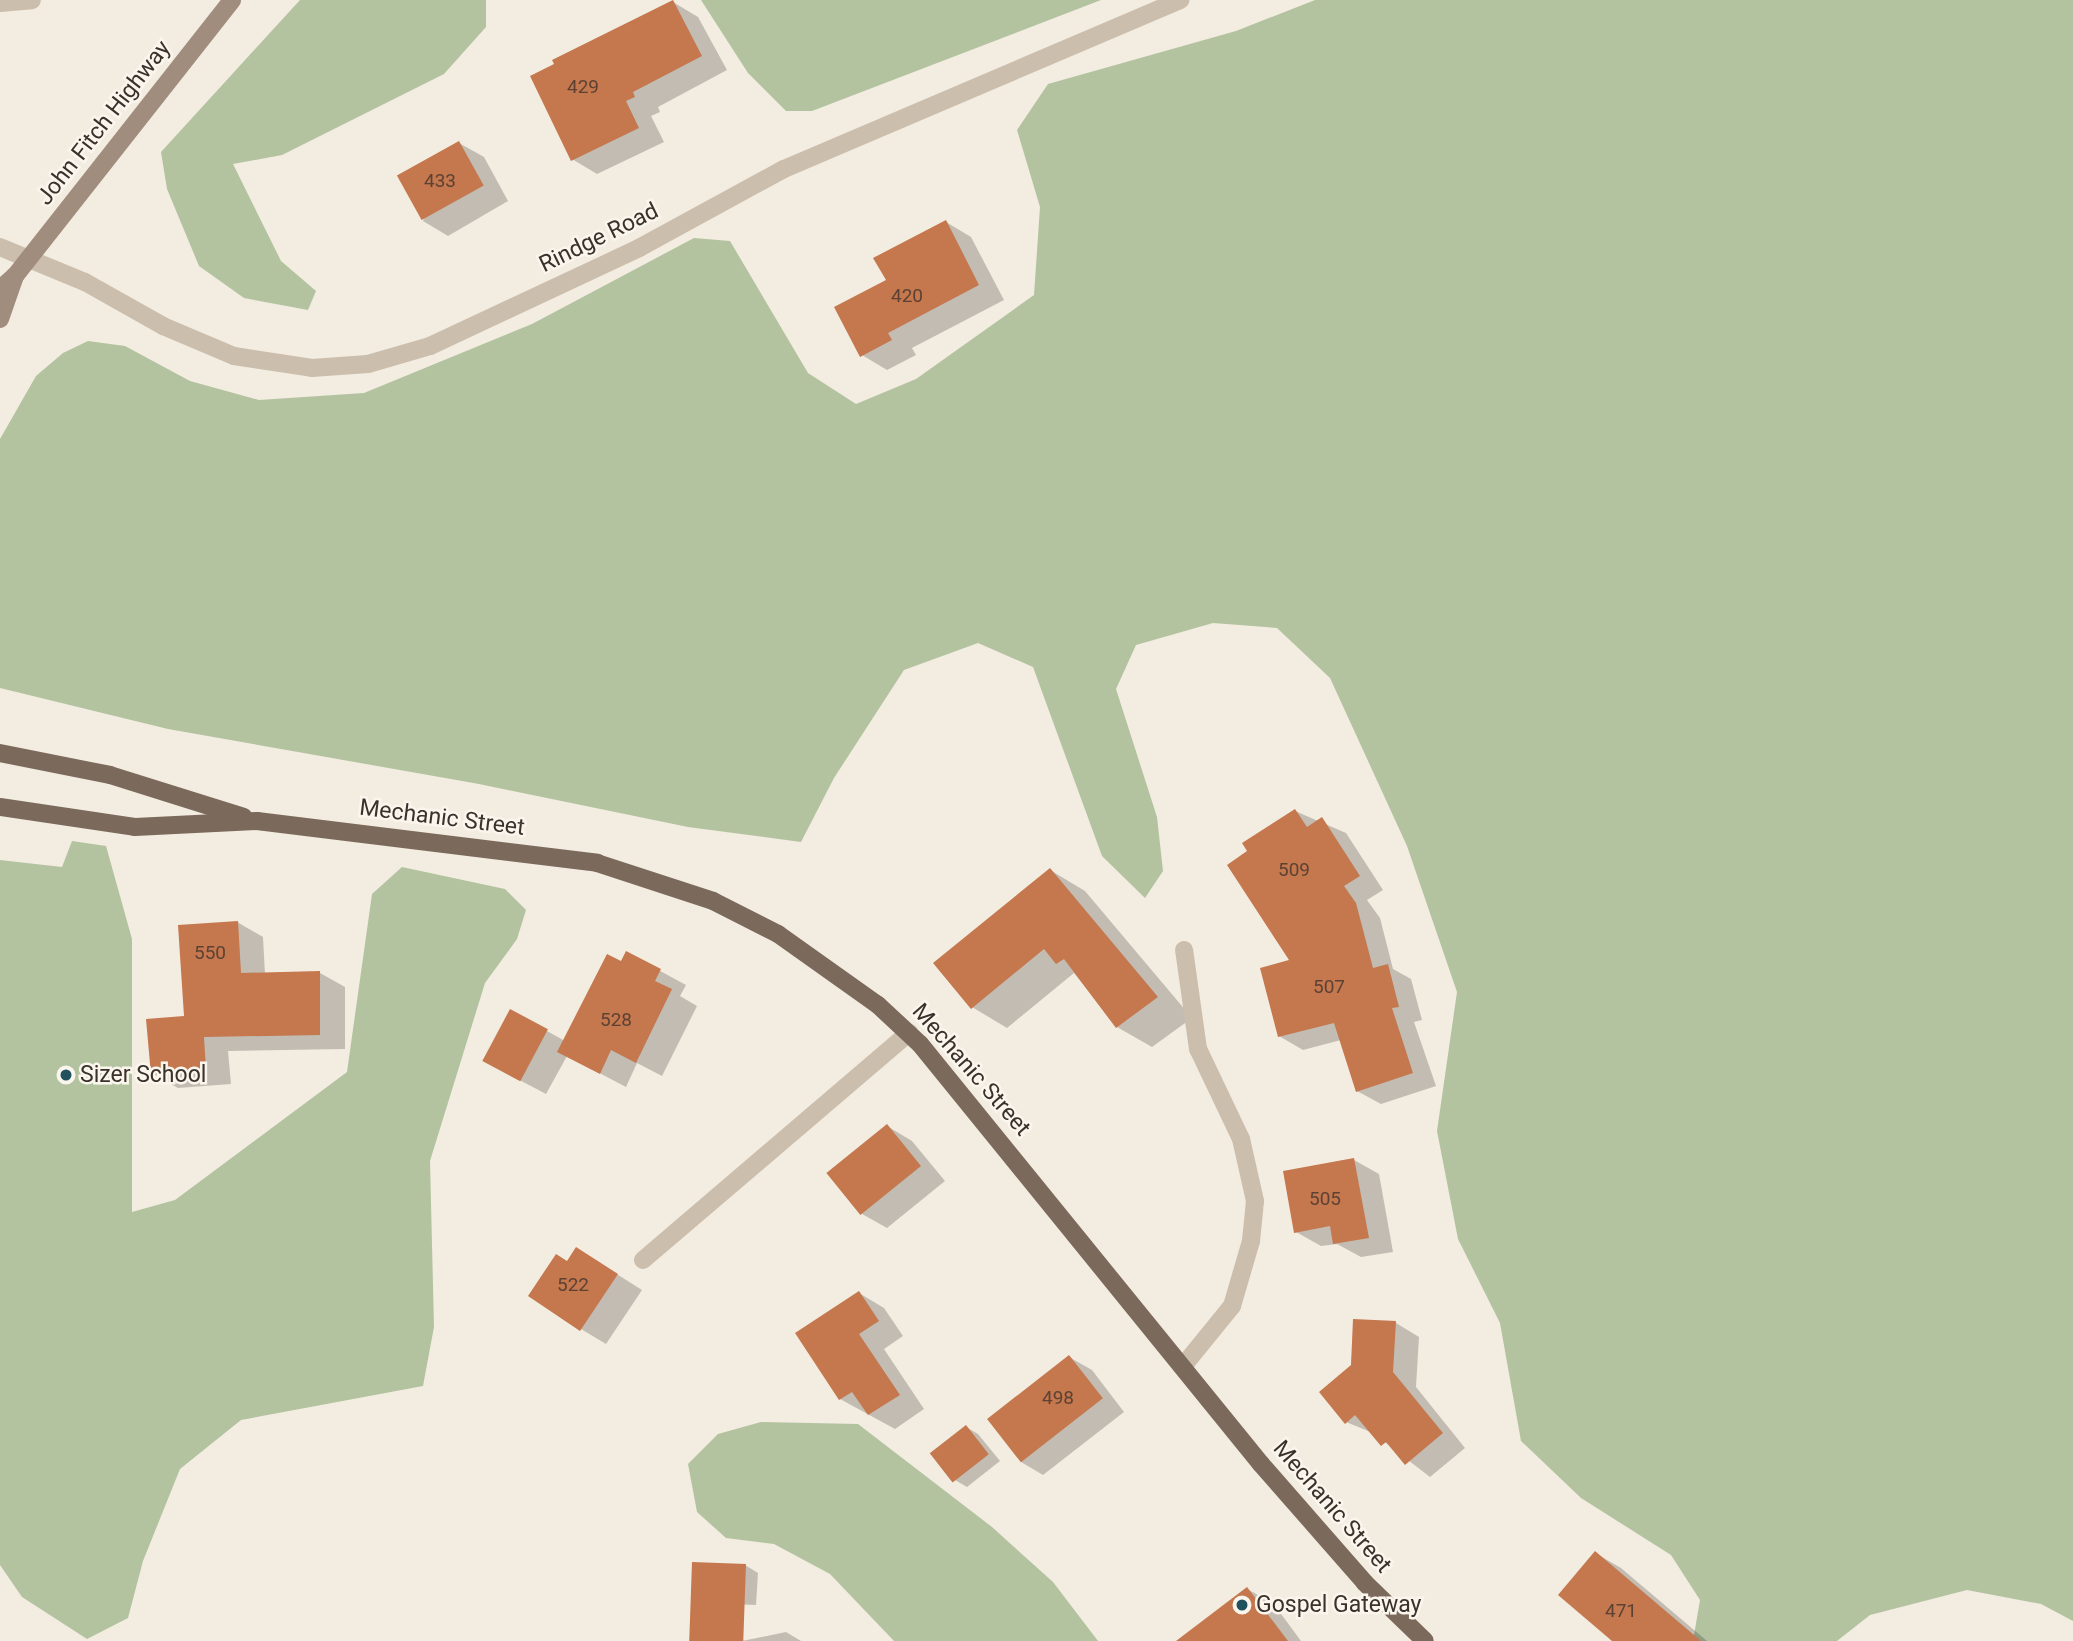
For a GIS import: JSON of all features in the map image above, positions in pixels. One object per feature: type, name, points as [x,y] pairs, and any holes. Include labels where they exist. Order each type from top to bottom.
[{"type":"main road","name":"John Fitch Highway","points":[[0,289],[15,276],[232,0]]},
{"type":"main road","name":"John Fitch Highway","points":[[0,319],[15,276]]},
{"type":"main road","name":"Mechanic Street","points":[[0,753],[110,775],[257,821]]},
{"type":"main road","name":"Mechanic Street","points":[[0,807],[135,827],[257,821],[597,863],[658,880],[713,901],[778,934],[827,966],[909,1033],[1184,1365],[1261,1464],[1365,1583],[1425,1641]]},
{"type":"street","points":[[0,3],[32,0]]},
{"type":"street","name":"Rindge Road","points":[[0,247],[85,282],[163,326],[234,356],[312,368],[368,364],[430,346],[639,248],[784,169],[1180,0]]},
{"type":"street","points":[[1184,950],[1198,1049],[1241,1139],[1255,1201],[1251,1241],[1232,1306],[1184,1365]]},
{"type":"street","points":[[643,1260],[909,1033]]},
{"type":"green space","points":[[300,0],[486,0],[486,27],[444,74],[282,155],[233,164],[281,261],[316,291],[308,310],[244,298],[199,266],[167,189],[161,152]]},
{"type":"green space","points":[[701,0],[1101,0],[812,111],[786,111],[748,73]]},
{"type":"green space","points":[[1315,0],[2073,0],[2073,1621],[2041,1604],[1967,1590],[1870,1615],[1837,1641],[1693,1641],[1700,1600],[1671,1555],[1581,1498],[1521,1441],[1500,1323],[1458,1239],[1437,1131],[1457,992],[1407,846],[1330,678],[1277,628],[1213,623],[1136,645],[1116,689],[1157,817],[1163,871],[1145,898],[1102,856],[1033,667],[978,643],[904,670],[834,778],[801,842],[688,827],[479,784],[168,729],[0,688],[0,439],[36,376],[63,353],[88,341],[125,346],[190,381],[259,400],[364,393],[532,324],[694,238],[730,241],[808,373],[856,404],[916,379],[1034,295],[1040,207],[1017,130],[1048,84],[1236,31]]},
{"type":"green space","points":[[72,841],[106,846],[132,939],[132,1212],[175,1200],[347,1072],[372,894],[402,867],[505,889],[526,910],[517,939],[485,983],[430,1161],[434,1327],[423,1386],[241,1420],[180,1469],[143,1561],[128,1618],[87,1639],[22,1597],[0,1565],[0,860],[62,867]]},
{"type":"green space","points":[[761,1422],[858,1424],[992,1527],[1053,1582],[1098,1641],[894,1641],[830,1574],[774,1544],[726,1538],[697,1512],[688,1464],[718,1434]]},
{"type":"building","points":[[673,0],[702,56],[633,92],[635,97],[626,101],[639,128],[571,161],[530,76],[554,64],[552,60]]},
{"type":"building","points":[[459,141],[484,186],[422,220],[397,175]]},
{"type":"building","points":[[946,220],[979,285],[888,333],[892,340],[860,357],[834,307],[886,280],[873,258]]},
{"type":"building","points":[[1295,809],[1307,827],[1322,817],[1360,876],[1344,886],[1356,903],[1373,968],[1388,964],[1399,1007],[1392,1008],[1413,1073],[1356,1092],[1334,1023],[1278,1037],[1260,968],[1289,960],[1227,865],[1247,851],[1242,843]]},
{"type":"building","points":[[1050,868],[1158,997],[1116,1028],[1064,959],[1056,964],[1044,949],[971,1009],[933,963]]},
{"type":"building","points":[[238,921],[241,973],[320,971],[320,1035],[204,1037],[206,1070],[151,1075],[146,1019],[184,1016],[178,925]]},
{"type":"building","points":[[626,951],[661,969],[655,981],[672,989],[636,1063],[611,1050],[600,1074],[557,1052],[607,954],[621,961]]},
{"type":"building","points":[[510,1009],[548,1029],[520,1081],[482,1061]]},
{"type":"building","points":[[887,1124],[921,1166],[860,1215],[826,1173]]},
{"type":"building","points":[[1354,1158],[1369,1238],[1333,1244],[1330,1226],[1294,1233],[1283,1171]]},
{"type":"building","points":[[576,1247],[618,1274],[580,1331],[528,1296],[556,1254],[567,1261]]},
{"type":"building","points":[[859,1291],[879,1321],[859,1334],[900,1395],[868,1415],[852,1392],[839,1400],[795,1333]]},
{"type":"building","points":[[1353,1319],[1396,1321],[1393,1372],[1443,1433],[1405,1465],[1386,1442],[1381,1446],[1355,1415],[1345,1424],[1319,1392],[1351,1365]]},
{"type":"building","points":[[1069,1355],[1103,1398],[1021,1462],[987,1419]]},
{"type":"building","points":[[966,1425],[989,1454],[953,1482],[930,1453]]},
{"type":"building","points":[[1595,1551],[1701,1641],[1612,1641],[1558,1595]]},
{"type":"building","points":[[692,1562],[746,1564],[743,1641],[689,1641]]},
{"type":"building","name":"Gospel Gateway","points":[[1247,1587],[1288,1641],[1176,1641]]},
{"type":"place","name":"Sizer School","points":[[66,1075]]},
{"type":"place","name":"Gospel Gateway","points":[[1242,1605]]}]
